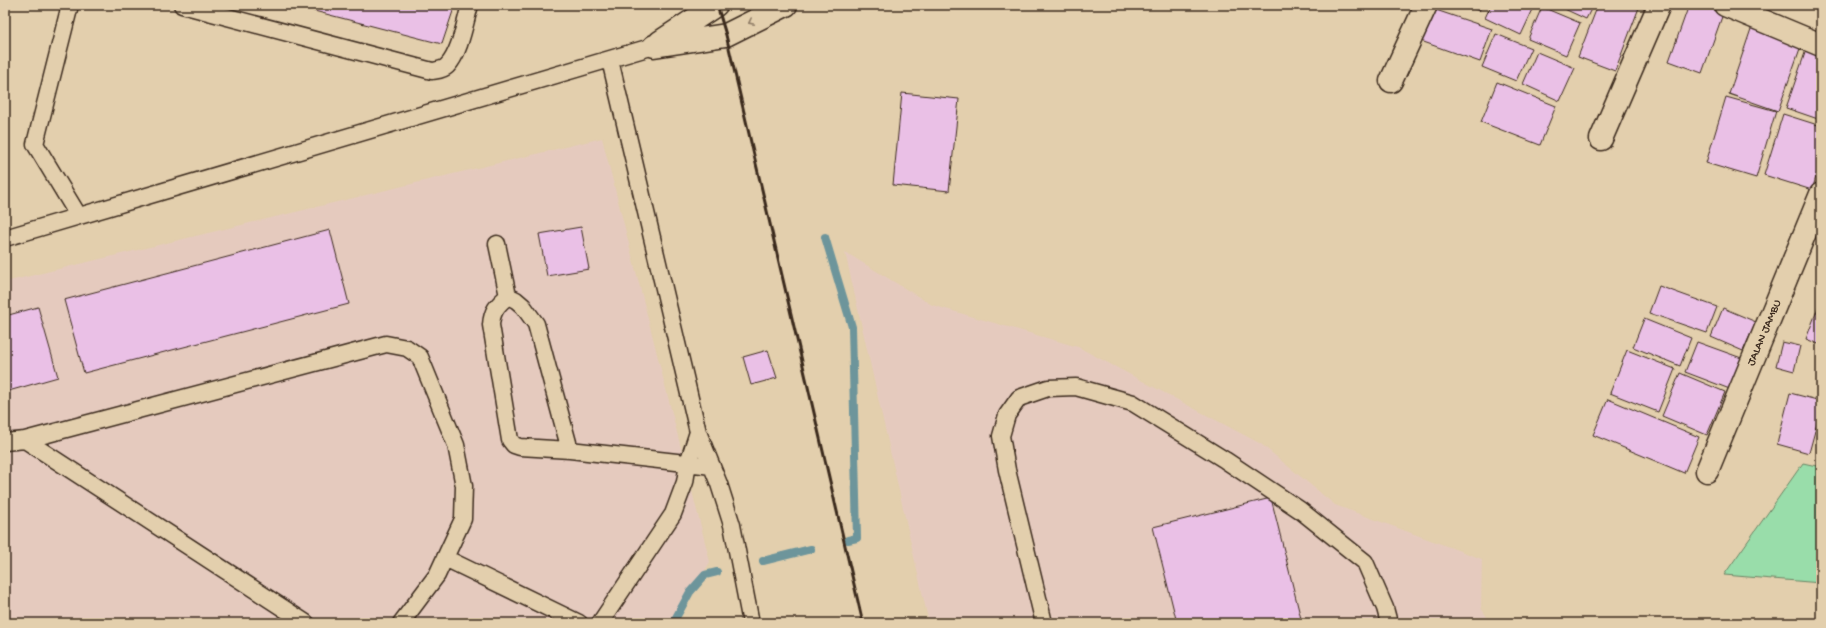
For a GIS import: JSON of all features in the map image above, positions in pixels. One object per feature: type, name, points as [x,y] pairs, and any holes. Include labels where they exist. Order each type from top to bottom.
[{"type":"street","points":[[654,46],[716,5]]},
{"type":"street","points":[[654,46],[726,35],[786,5]]},
{"type":"street","points":[[1391,81],[1426,5]]},
{"type":"street","points":[[1601,139],[1659,5]]},
{"type":"street","points":[[1724,5],[1821,45]]},
{"type":"street","name":"JALAN JAMBU","points":[[1707,471],[1821,194]]},
{"type":"lane","points":[[70,5],[35,144],[78,215]]},
{"type":"lane","points":[[182,5],[432,71],[442,69],[454,56],[470,5]]},
{"type":"lane","points":[[5,238],[78,215],[654,46]]},
{"type":"lane","points":[[610,60],[698,432],[712,466],[732,525],[751,623]]},
{"type":"lane","points":[[497,244],[508,296]]},
{"type":"lane","points":[[508,296],[496,306],[491,315],[491,325],[510,440],[514,445],[520,447],[570,450],[712,466]]},
{"type":"lane","points":[[508,296],[523,306],[536,324],[570,450]]},
{"type":"lane","points":[[5,442],[25,440],[386,344],[407,348],[420,358],[423,365],[456,445],[464,486],[463,519],[437,575],[401,623]]},
{"type":"lane","points":[[1044,623],[1007,470],[1001,436],[1007,415],[1019,398],[1048,388],[1076,387],[1133,403],[1225,460],[1300,510],[1365,562],[1385,608],[1389,623]]},
{"type":"lane","points":[[600,623],[673,514],[685,482],[688,464],[698,432]]},
{"type":"lane","points":[[25,440],[306,623]]},
{"type":"lane","points":[[445,558],[579,623]]},
{"type":"shaded area","points":[[602,138],[710,562],[674,623],[5,623],[5,282]]},
{"type":"shaded area","points":[[845,252],[932,305],[1078,347],[1261,444],[1335,505],[1482,559],[1481,608],[1491,623],[929,623]]},
{"type":"green space","points":[[1803,463],[1821,467],[1821,583],[1724,575]]},
{"type":"building","points":[[291,5],[455,5],[442,44]]},
{"type":"building","points":[[1466,5],[1482,5],[1479,11]]},
{"type":"building","points":[[1491,5],[1535,5],[1521,35],[1485,18]]},
{"type":"building","points":[[1556,5],[1593,5],[1586,19]]},
{"type":"building","points":[[1598,5],[1640,5],[1615,71],[1578,57]]},
{"type":"building","points":[[1689,5],[1707,5],[1724,11],[1702,73],[1669,61]]},
{"type":"building","points":[[1542,7],[1580,23],[1566,55],[1528,39]]},
{"type":"building","points":[[1430,8],[1492,29],[1480,62],[1418,40]]},
{"type":"building","points":[[1753,23],[1803,40],[1778,111],[1729,94]]},
{"type":"building","points":[[1496,34],[1531,48],[1516,81],[1482,67]]},
{"type":"building","points":[[1807,47],[1821,52],[1821,120],[1786,108]]},
{"type":"building","points":[[1537,52],[1575,68],[1560,101],[1523,84]]},
{"type":"building","points":[[1497,82],[1556,106],[1540,145],[1481,122]]},
{"type":"building","points":[[902,93],[959,99],[949,191],[893,185]]},
{"type":"building","points":[[1726,97],[1776,111],[1756,178],[1706,163]]},
{"type":"building","points":[[1783,114],[1821,126],[1821,161],[1812,190],[1764,175]]},
{"type":"building","points":[[581,227],[589,269],[547,276],[539,234]]},
{"type":"building","points":[[330,230],[349,304],[84,373],[64,300]]},
{"type":"building","points":[[1659,286],[1717,307],[1707,333],[1649,313]]},
{"type":"building","points":[[1821,300],[1821,345],[1806,339]]},
{"type":"building","points":[[38,307],[58,377],[5,392],[5,316]]},
{"type":"building","points":[[1723,308],[1756,322],[1743,351],[1711,337]]},
{"type":"building","points":[[1644,319],[1691,338],[1680,366],[1633,347]]},
{"type":"building","points":[[1697,342],[1747,360],[1735,391],[1685,372]]},
{"type":"building","points":[[1782,342],[1800,346],[1794,371],[1776,366]]},
{"type":"building","points":[[768,350],[777,378],[751,385],[743,357]]},
{"type":"building","points":[[1627,350],[1675,369],[1658,412],[1610,393]]},
{"type":"building","points":[[1680,373],[1725,392],[1707,435],[1662,416]]},
{"type":"building","points":[[1790,393],[1821,401],[1821,409],[1809,453],[1777,444]]},
{"type":"building","points":[[1608,399],[1699,437],[1684,473],[1593,435]]},
{"type":"building","points":[[1271,498],[1302,623],[1177,623],[1153,527]]},
{"type":"waterway","points":[[825,237],[852,327],[857,538],[848,540]]},
{"type":"waterway","points":[[763,561],[811,549]]},
{"type":"waterway","points":[[673,623],[690,592],[705,575],[717,572]]},
{"type":"railway","points":[[717,5],[726,35],[863,623]]}]
